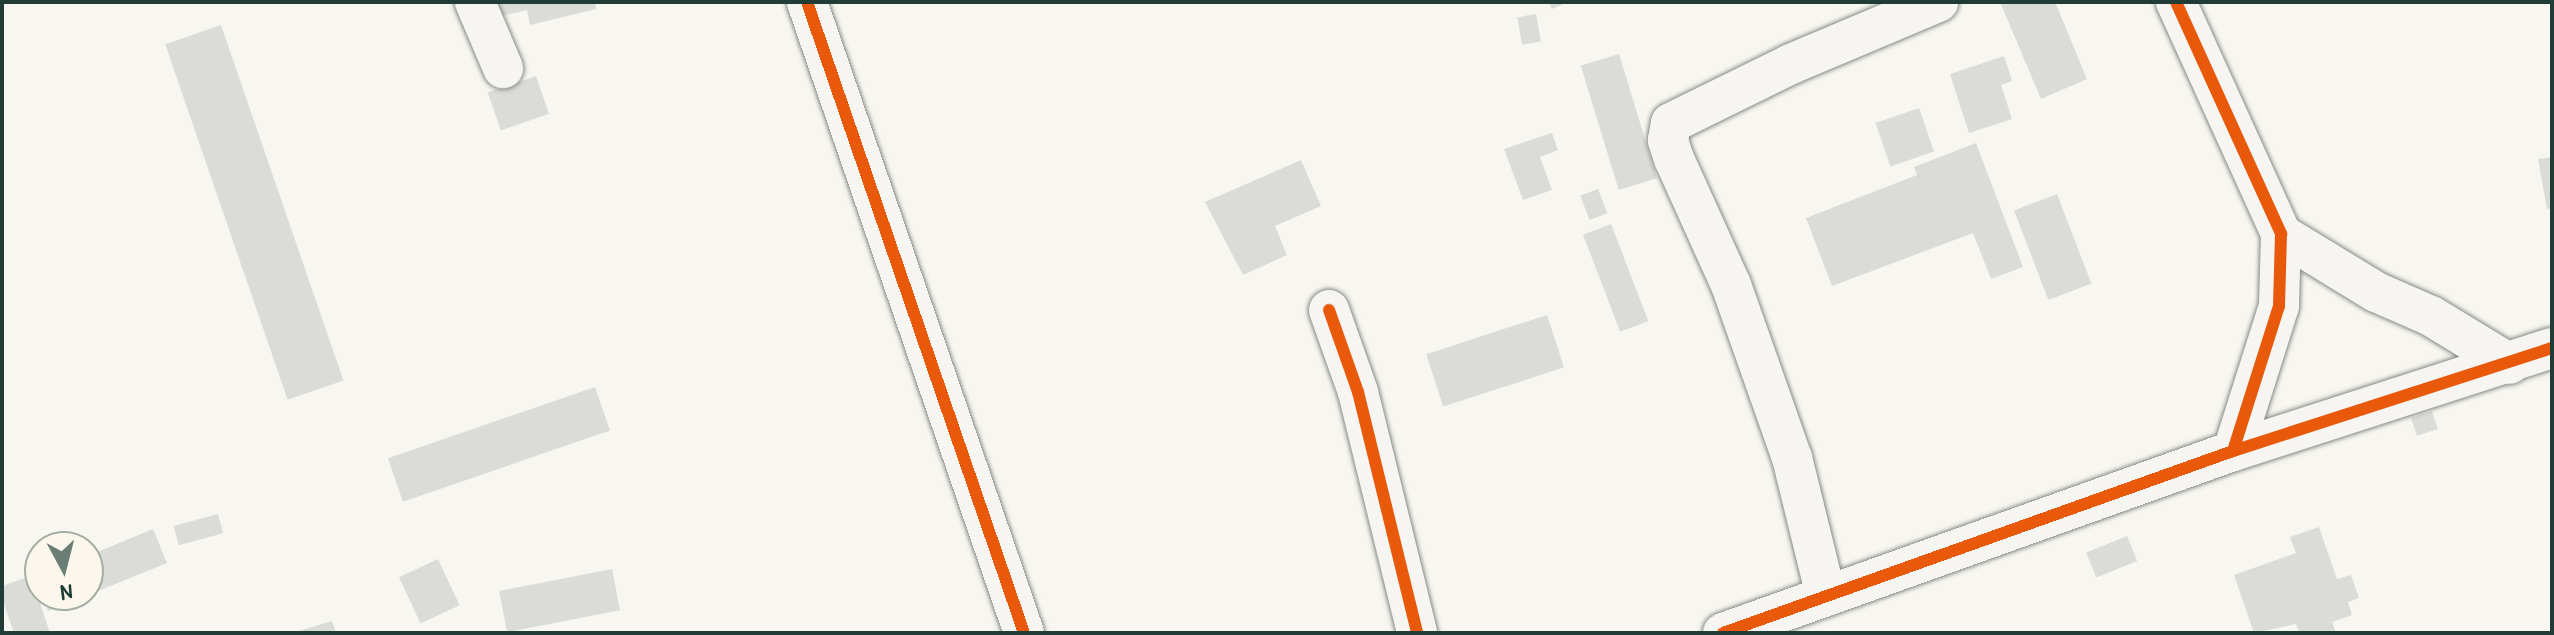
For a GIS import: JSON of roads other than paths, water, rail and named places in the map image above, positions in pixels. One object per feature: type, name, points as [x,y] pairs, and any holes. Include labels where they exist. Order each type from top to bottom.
[{"type":"street","points":[[475,2],[503,68]]},
{"type":"street","points":[[807,2],[1024,633]]},
{"type":"street","points":[[1826,596],[1792,458],[1731,285],[1674,159],[1668,140],[1671,123],[1791,64],[1938,2]]},
{"type":"street","points":[[2176,2],[2281,234],[2279,306],[2233,451]]},
{"type":"street","points":[[2281,234],[2510,364]]},
{"type":"street","points":[[1329,310],[1358,392],[1417,633]]},
{"type":"street","points":[[1723,633],[2233,451],[2552,348]]}]
